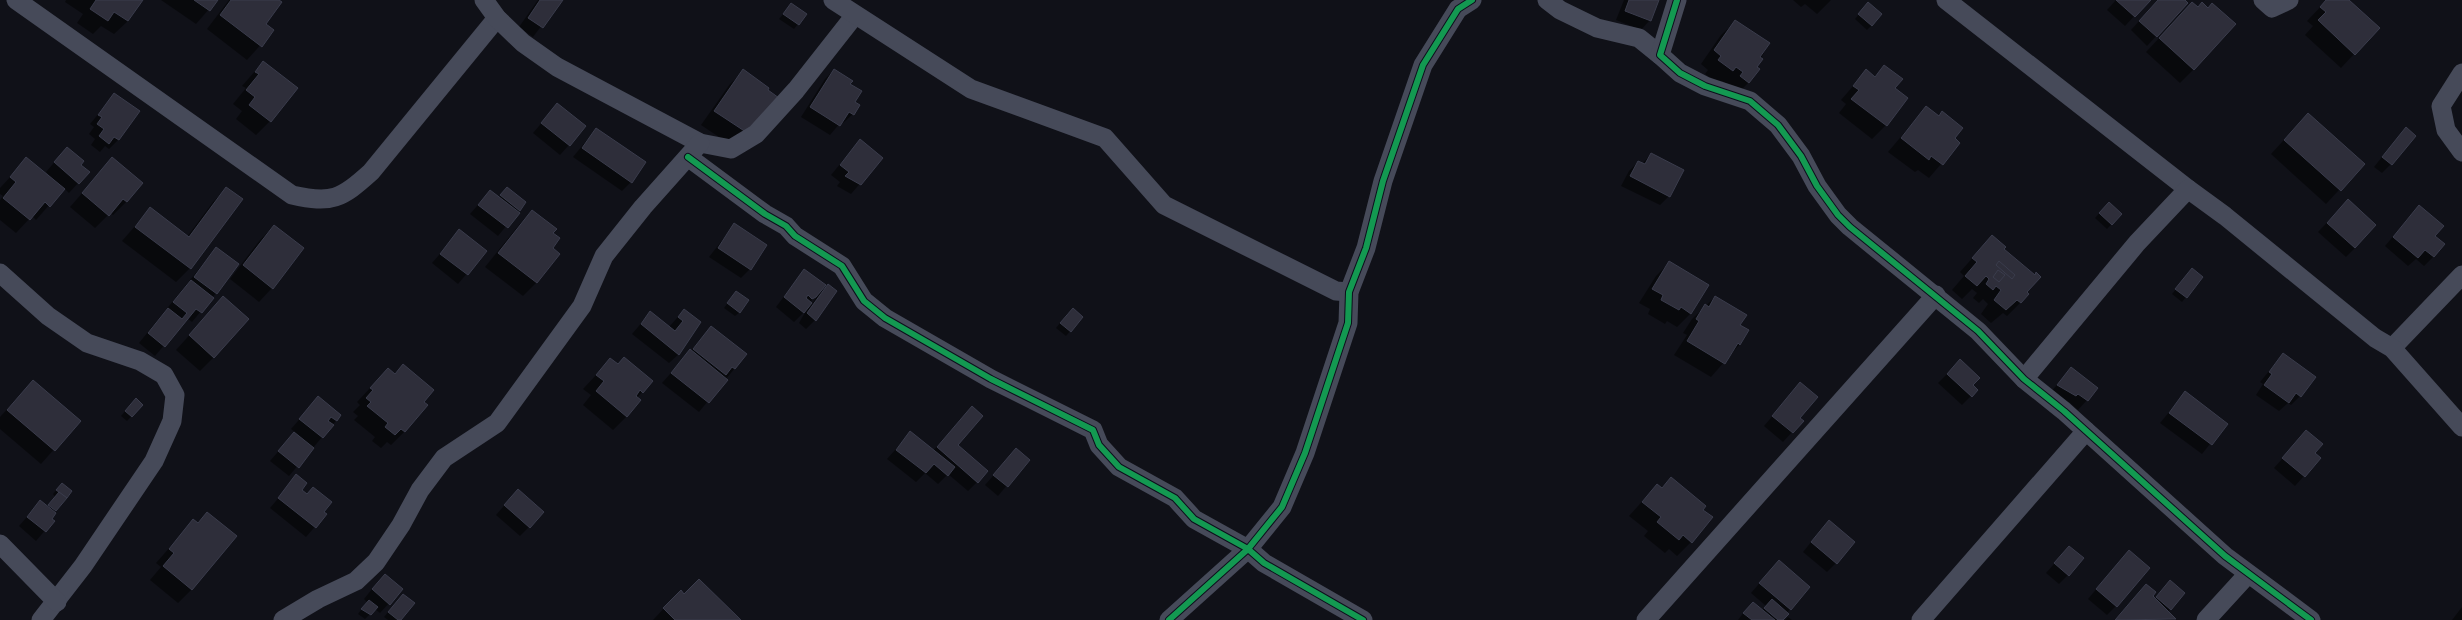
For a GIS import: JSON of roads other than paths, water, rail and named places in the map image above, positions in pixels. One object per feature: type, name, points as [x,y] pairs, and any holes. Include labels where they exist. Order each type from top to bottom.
[{"type":"street","points":[[16,0],[292,195],[316,200],[334,199],[353,188],[370,172],[497,18]]},
{"type":"street","points":[[484,0],[497,18],[523,43],[694,150],[764,214],[786,226],[795,236],[842,266],[864,300],[885,318],[991,379],[1093,430],[1099,445],[1119,467],[1175,498],[1194,519],[1248,549],[1264,563],[1363,620]]},
{"type":"street","points":[[833,0],[971,89],[1105,138],[1164,205],[1336,290],[1349,292]]},
{"type":"street","points":[[1169,620],[1248,549],[1282,507],[1305,453],[1348,323],[1349,292],[1366,248],[1383,180],[1423,65],[1458,9],[1472,0]]},
{"type":"street","points":[[1547,0],[1560,10],[1597,28],[1639,38],[1680,73],[1705,86],[1750,101],[1778,125],[1838,215],[1978,331],[2024,379],[2086,431],[2248,574],[2312,620]]},
{"type":"street","points":[[1660,55],[1677,0]]},
{"type":"street","points":[[1946,0],[2188,189],[2225,216],[2375,338],[2392,348],[2462,426]]},
{"type":"street","points":[[2263,0],[2272,8],[2289,0]]},
{"type":"street","points":[[283,620],[318,599],[356,581],[376,562],[401,525],[420,490],[444,458],[497,423],[582,306],[604,256],[643,207],[694,150],[730,149],[756,134],[796,90],[855,15]]},
{"type":"street","points":[[2462,73],[2441,106],[2446,130],[2462,152]]},
{"type":"street","points":[[2024,379],[2137,243],[2188,189]]},
{"type":"street","points":[[0,273],[48,316],[87,343],[140,361],[164,375],[175,395],[172,421],[154,461],[56,602],[41,620]]},
{"type":"street","points":[[2392,348],[2462,275]]},
{"type":"street","points":[[1646,620],[1936,295]]},
{"type":"street","points":[[1921,620],[2086,431]]},
{"type":"street","points":[[0,544],[56,602]]},
{"type":"street","points":[[2206,620],[2248,574]]}]
